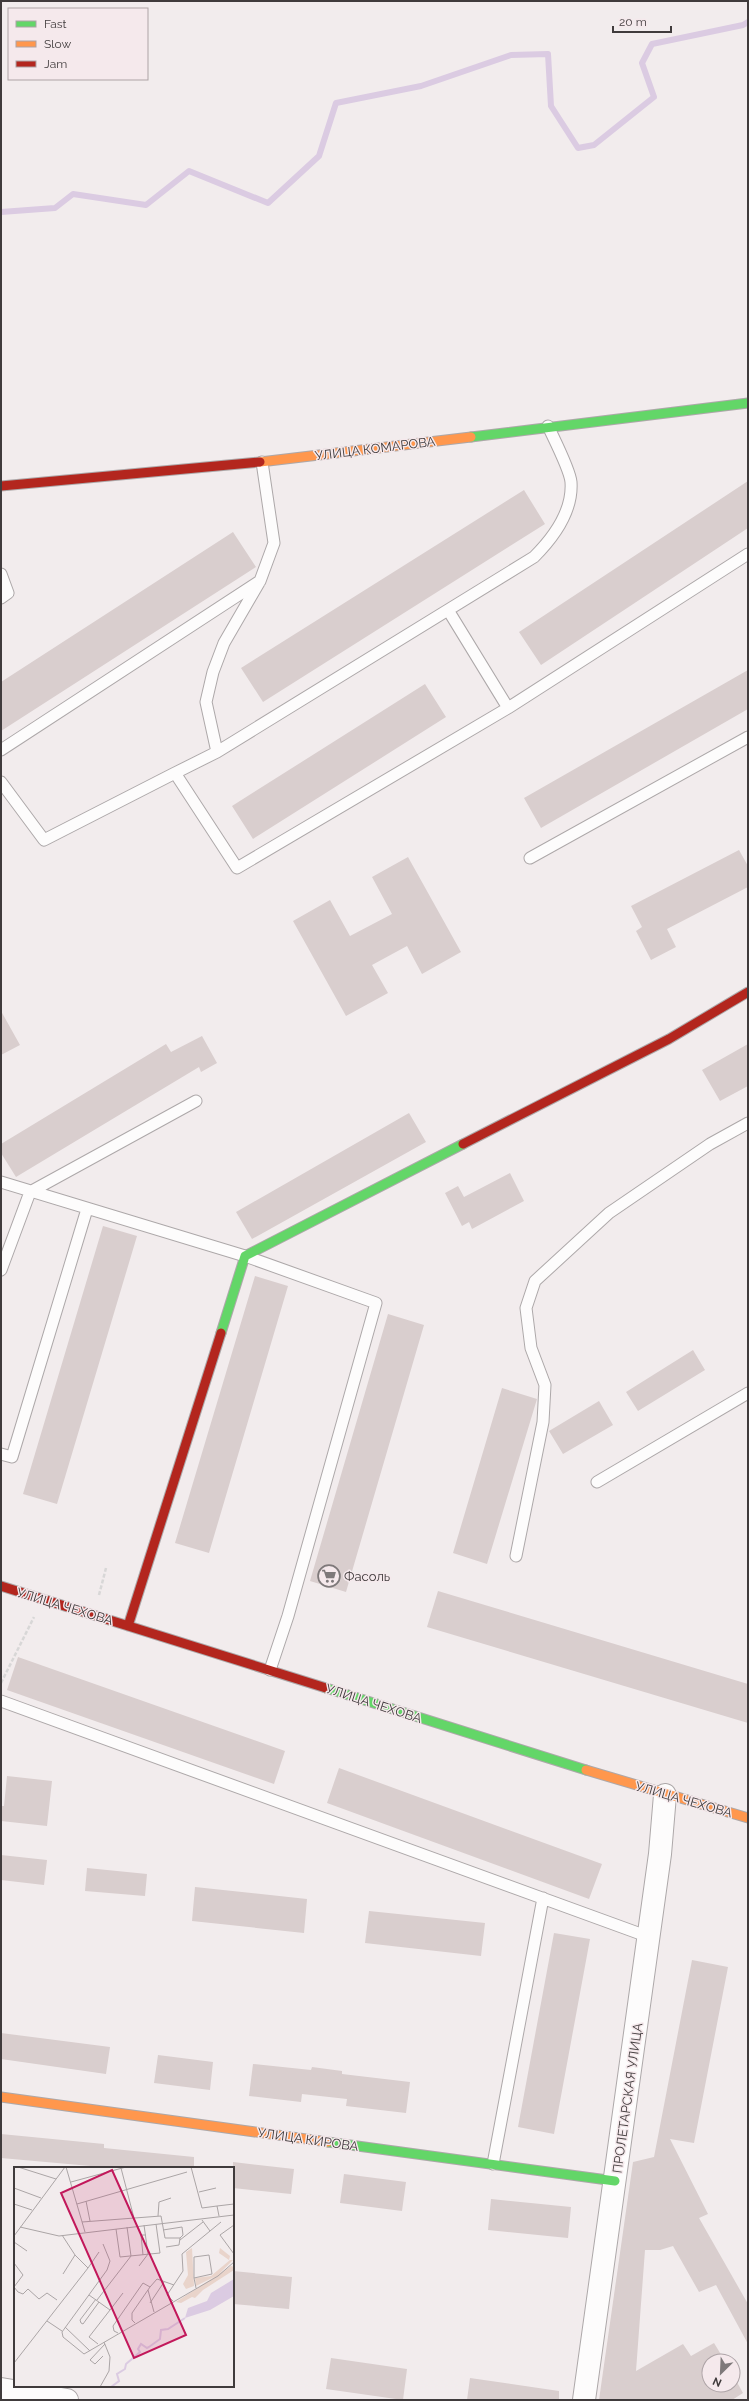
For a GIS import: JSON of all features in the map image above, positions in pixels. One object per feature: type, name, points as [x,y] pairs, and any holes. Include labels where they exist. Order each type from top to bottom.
[{"type":"street","name":"УЛИЦА КОМАРОВА","points":[[1,486],[262,462],[548,426],[748,403]]},
{"type":"street","points":[[128,1626],[245,1256],[669,1039],[748,992]]},
{"type":"street","name":"УЛИЦА ЧЕХОВА","points":[[1,1586],[665,1795],[748,1818]]},
{"type":"street","name":"ПРОЛЕТАРСКАЯ УЛИЦА","points":[[584,2400],[662,1843],[665,1795]]},
{"type":"street","name":"УЛИЦА КИРОВА","points":[[1,2097],[615,2181]]},
{"type":"street","points":[[1,2389],[67,2400]]},
{"type":"lane","points":[[1,782],[44,840],[217,752],[534,557],[551,540],[568,508],[571,482],[548,426]]},
{"type":"lane","points":[[217,752],[206,702],[213,672],[224,643],[260,581],[274,544],[262,462]]},
{"type":"lane","points":[[175,773],[237,868],[508,708],[748,554]]},
{"type":"lane","points":[[1,574],[8,593],[1,598]]},
{"type":"lane","points":[[1,750],[260,581]]},
{"type":"lane","points":[[448,610],[508,708]]},
{"type":"lane","points":[[530,858],[748,737]]},
{"type":"lane","points":[[1,1270],[30,1192],[196,1101]]},
{"type":"lane","points":[[516,1556],[543,1422],[545,1385],[531,1348],[526,1308],[535,1281],[609,1213],[710,1144],[748,1123]]},
{"type":"lane","points":[[1,1182],[245,1256],[376,1303],[288,1616],[270,1670]]},
{"type":"lane","points":[[1,1454],[12,1457],[88,1209]]},
{"type":"lane","points":[[597,1482],[748,1393]]},
{"type":"lane","points":[[1,1701],[649,1937]]},
{"type":"lane","points":[[494,2164],[543,1898]]},
{"type":"path","points":[[1,1683],[35,1615]]},
{"type":"building","points":[[748,481],[748,528],[541,665],[519,632]]},
{"type":"building","points":[[524,490],[545,524],[263,702],[241,668]]},
{"type":"building","points":[[233,532],[256,567],[1,731],[1,682]]},
{"type":"building","points":[[748,670],[748,709],[541,828],[524,798]]},
{"type":"building","points":[[425,684],[446,717],[253,839],[232,806]]},
{"type":"building","points":[[739,850],[748,866],[748,887],[667,929],[676,947],[651,960],[636,931],[642,927],[631,906]]},
{"type":"building","points":[[408,857],[461,952],[422,974],[407,946],[372,965],[388,993],[346,1016],[293,921],[330,900],[350,936],[392,914],[372,877]]},
{"type":"building","points":[[1,1011],[20,1045],[1,1055]]},
{"type":"building","points":[[202,1036],[217,1063],[201,1072],[199,1067],[16,1177],[1,1153],[1,1144],[166,1044],[171,1052]]},
{"type":"building","points":[[748,1044],[748,1086],[720,1101],[702,1070]]},
{"type":"building","points":[[409,1113],[426,1142],[252,1239],[236,1212]]},
{"type":"building","points":[[510,1173],[524,1201],[472,1229],[469,1222],[462,1226],[445,1193],[458,1186],[464,1197]]},
{"type":"building","points":[[103,1226],[137,1236],[57,1504],[23,1494]]},
{"type":"building","points":[[255,1276],[288,1286],[209,1553],[175,1543]]},
{"type":"building","points":[[388,1314],[424,1325],[346,1592],[310,1581]]},
{"type":"building","points":[[693,1350],[705,1370],[638,1411],[626,1392]]},
{"type":"building","points":[[502,1388],[537,1399],[487,1564],[453,1553]]},
{"type":"building","points":[[599,1401],[613,1425],[563,1454],[549,1431]]},
{"type":"building","points":[[438,1591],[748,1684],[748,1723],[427,1627]]},
{"type":"building","points":[[18,1657],[285,1751],[274,1784],[7,1690]]},
{"type":"building","points":[[339,1768],[602,1864],[589,1899],[327,1803]]},
{"type":"building","points":[[7,1776],[52,1781],[47,1826],[1,1821],[1,1806],[4,1806]]},
{"type":"building","points":[[1,1855],[47,1860],[44,1885],[1,1880]]},
{"type":"building","points":[[87,1868],[147,1874],[145,1896],[85,1891]]},
{"type":"building","points":[[195,1887],[307,1899],[304,1933],[192,1921]]},
{"type":"building","points":[[369,1911],[485,1923],[481,1956],[365,1943]]},
{"type":"building","points":[[554,1933],[590,1939],[554,2134],[518,2127]]},
{"type":"building","points":[[692,1960],[728,1967],[694,2143],[670,2139],[708,2214],[699,2218],[748,2304],[748,2344],[716,2285],[699,2292],[673,2246],[660,2250],[645,2250],[636,2371],[683,2344],[691,2356],[714,2343],[720,2353],[701,2353],[701,2393],[741,2393],[741,2389],[743,2393],[732,2400],[599,2400],[633,2162],[654,2157]]},
{"type":"building","points":[[1,2033],[110,2047],[106,2074],[1,2059]]},
{"type":"building","points":[[158,2055],[213,2062],[210,2090],[154,2083]]},
{"type":"building","points":[[253,2064],[311,2070],[312,2067],[342,2071],[342,2074],[410,2082],[406,2113],[346,2106],[347,2099],[302,2094],[301,2102],[249,2096]]},
{"type":"building","points":[[1,2134],[104,2144],[104,2148],[194,2157],[194,2167],[102,2167],[1,2158]]},
{"type":"building","points":[[233,2162],[294,2169],[291,2194],[234,2188]]},
{"type":"building","points":[[344,2174],[406,2182],[402,2211],[340,2203]]},
{"type":"building","points":[[491,2199],[571,2207],[568,2238],[488,2230]]},
{"type":"building","points":[[234,2271],[292,2277],[289,2309],[234,2304]]},
{"type":"building","points":[[331,2358],[407,2369],[403,2400],[326,2389]]},
{"type":"building","points":[[470,2378],[559,2391],[559,2400],[467,2400]]},
{"type":"waterway","points":[[1,212],[55,208],[73,194],[146,205],[189,171],[268,203],[319,156],[336,103],[421,86],[511,55],[548,54],[551,106],[578,148],[594,145],[654,97],[642,63],[652,44],[743,25],[748,22]]},
{"type":"traffic: fast","points":[[471,437],[748,403]]},
{"type":"traffic: fast","points":[[221,1333],[245,1256],[463,1144]]},
{"type":"traffic: fast","points":[[326,1688],[586,1770]]},
{"type":"traffic: fast","points":[[328,2142],[615,2181]]},
{"type":"traffic: slow","points":[[260,462],[471,437]]},
{"type":"traffic: slow","points":[[586,1770],[748,1818]]},
{"type":"traffic: slow","points":[[1,2097],[328,2142]]},
{"type":"traffic: jam","points":[[1,486],[260,462]]},
{"type":"traffic: jam","points":[[463,1144],[669,1039],[748,992]]},
{"type":"traffic: jam","points":[[128,1626],[221,1333]]},
{"type":"traffic: jam","points":[[1,1586],[326,1688]]},
{"type":"place","name":"Фасоль","points":[[329,1576]]}]
